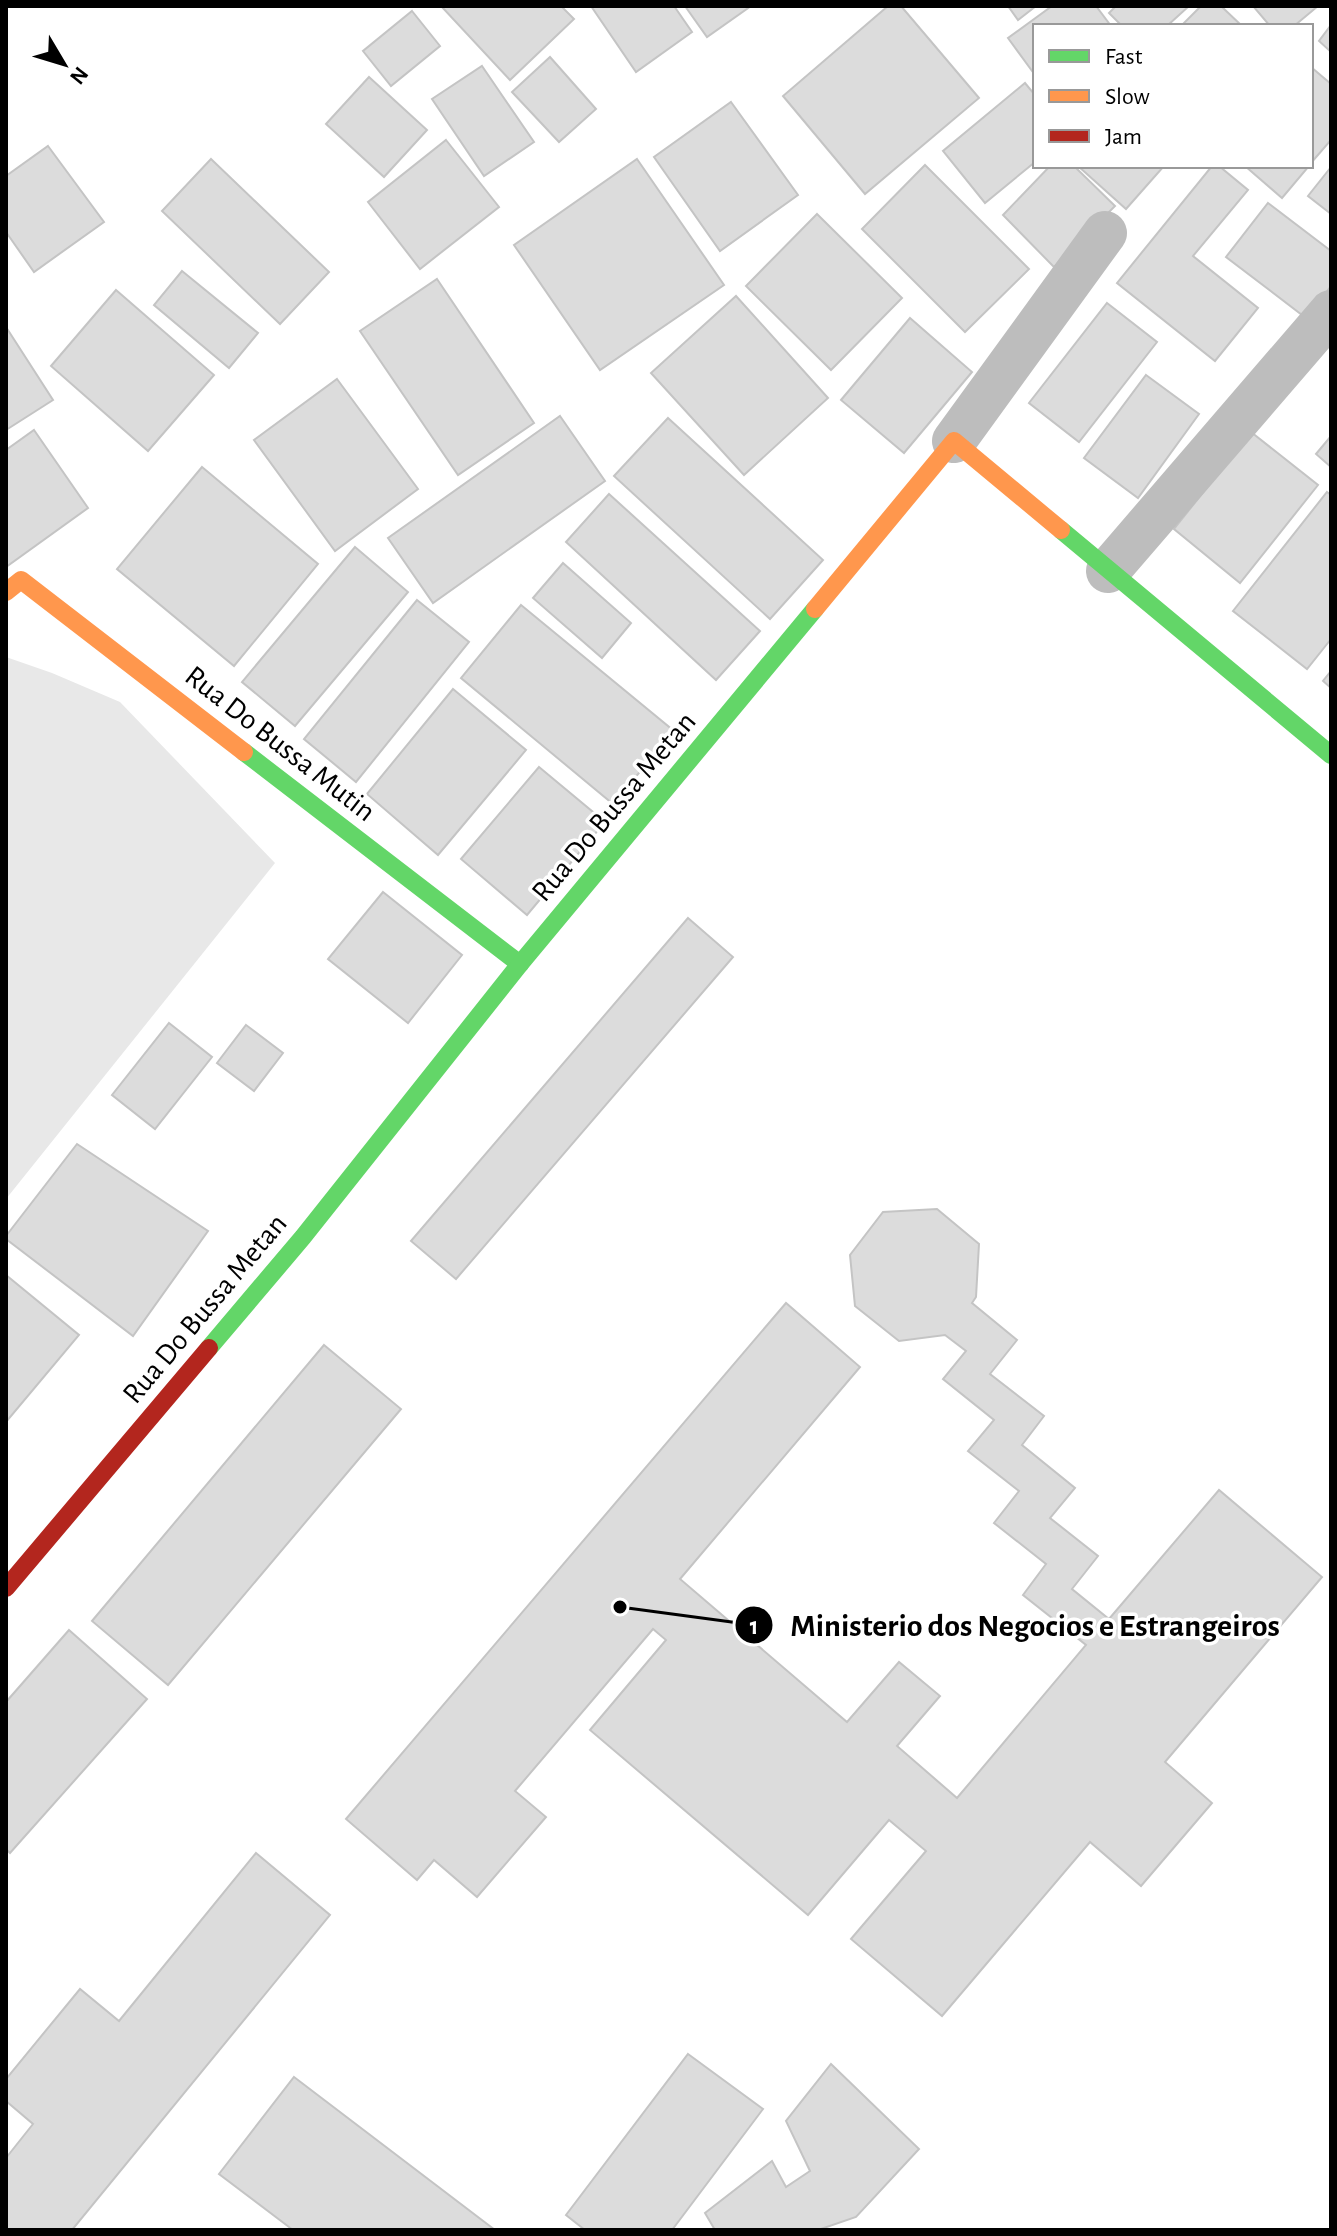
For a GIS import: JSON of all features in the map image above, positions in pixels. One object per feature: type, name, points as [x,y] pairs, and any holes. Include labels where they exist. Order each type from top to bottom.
[{"type":"street","points":[[1105,233],[954,441],[1331,755]]},
{"type":"street","points":[[1108,571],[1331,312]]},
{"type":"street","name":"Rua Do Bussa Metan","points":[[6,1588],[303,1237],[520,964],[954,441]]},
{"type":"street","name":"Rua Do Bussa Mutin","points":[[6,592],[21,580],[520,964]]},
{"type":"shaded area","points":[[6,657],[120,702],[275,863],[6,1199]]},
{"type":"building","points":[[441,6],[561,6],[574,19],[510,80]]},
{"type":"building","points":[[591,6],[674,6],[692,32],[636,72]]},
{"type":"building","points":[[685,6],[751,6],[707,37]]},
{"type":"building","points":[[888,6],[901,6],[979,98],[865,194],[783,96]]},
{"type":"building","points":[[1008,6],[1036,6],[1018,20]]},
{"type":"building","points":[[1052,6],[1096,6],[1110,24],[1033,24],[1033,72],[1008,38]]},
{"type":"building","points":[[1116,6],[1189,6],[1169,24],[1120,24],[1109,13]]},
{"type":"building","points":[[1201,6],[1221,6],[1240,24],[1183,24]]},
{"type":"building","points":[[1253,6],[1318,6],[1296,24],[1268,24]]},
{"type":"building","points":[[412,11],[440,46],[391,86],[363,51]]},
{"type":"building","points":[[1331,25],[1331,52],[1319,41]]},
{"type":"building","points":[[550,57],[596,109],[559,142],[512,92]]},
{"type":"building","points":[[482,66],[534,142],[484,176],[432,99]]},
{"type":"building","points":[[1313,69],[1331,84],[1331,140],[1313,161]]},
{"type":"building","points":[[369,77],[427,130],[384,177],[326,124]]},
{"type":"building","points":[[1025,83],[1033,93],[1033,164],[985,203],[943,151]]},
{"type":"building","points":[[731,102],[798,195],[720,251],[654,157]]},
{"type":"building","points":[[446,140],[499,207],[420,269],[368,202]]},
{"type":"building","points":[[48,146],[104,222],[34,272],[6,232],[6,176]]},
{"type":"building","points":[[211,159],[329,272],[280,324],[162,211]]},
{"type":"building","points":[[637,159],[724,285],[600,370],[514,245]]},
{"type":"building","points":[[925,165],[1029,269],[965,332],[862,229]]},
{"type":"building","points":[[1331,167],[1331,214],[1308,196]]},
{"type":"building","points":[[1048,168],[1076,168],[1115,206],[1054,267],[1003,215]]},
{"type":"building","points":[[1080,168],[1162,168],[1126,209]]},
{"type":"building","points":[[1210,168],[1221,168],[1248,190],[1193,256],[1258,308],[1215,361],[1117,283]]},
{"type":"building","points":[[1247,168],[1307,168],[1282,198]]},
{"type":"building","points":[[1268,203],[1331,251],[1331,286],[1306,318],[1226,257]]},
{"type":"building","points":[[817,214],[902,298],[831,370],[746,286]]},
{"type":"building","points":[[182,271],[258,333],[229,368],[154,305]]},
{"type":"building","points":[[437,279],[534,423],[458,475],[360,331]]},
{"type":"building","points":[[116,290],[214,375],[148,451],[51,366]]},
{"type":"building","points":[[736,296],[828,398],[744,475],[651,373]]},
{"type":"building","points":[[1107,303],[1157,342],[1079,442],[1029,403]]},
{"type":"building","points":[[910,318],[972,372],[904,453],[841,400]]},
{"type":"building","points":[[6,327],[53,400],[6,430]]},
{"type":"building","points":[[1146,375],[1199,414],[1138,498],[1084,458]]},
{"type":"building","points":[[337,379],[418,489],[335,551],[254,440]]},
{"type":"building","points":[[560,416],[605,481],[433,603],[388,538]]},
{"type":"building","points":[[668,418],[823,560],[770,619],[614,476]]},
{"type":"building","points":[[34,430],[88,508],[6,567],[6,450]]},
{"type":"building","points":[[1251,432],[1318,485],[1240,583],[1174,529]]},
{"type":"building","points":[[1331,436],[1331,467],[1316,454]]},
{"type":"building","points":[[202,467],[318,564],[234,666],[117,569]]},
{"type":"building","points":[[1327,492],[1331,495],[1331,639],[1307,669],[1233,611]]},
{"type":"building","points":[[609,494],[760,631],[716,680],[566,542]]},
{"type":"building","points":[[355,547],[408,592],[295,726],[242,682]]},
{"type":"building","points":[[563,563],[631,623],[602,658],[533,598]]},
{"type":"building","points":[[417,600],[469,642],[356,782],[304,739]]},
{"type":"building","points":[[521,605],[674,731],[613,804],[461,678]]},
{"type":"building","points":[[1331,671],[1331,688],[1323,681]]},
{"type":"building","points":[[453,689],[526,750],[438,855],[367,794]]},
{"type":"building","points":[[539,767],[605,822],[527,915],[461,859]]},
{"type":"building","points":[[383,892],[462,955],[408,1023],[328,959]]},
{"type":"building","points":[[688,918],[733,957],[456,1279],[411,1241]]},
{"type":"building","points":[[169,1023],[212,1057],[155,1129],[112,1095]]},
{"type":"building","points":[[246,1025],[283,1053],[254,1091],[217,1063]]},
{"type":"building","points":[[77,1144],[208,1231],[133,1336],[6,1239]]},
{"type":"building","points":[[937,1209],[979,1244],[976,1297],[972,1303],[1017,1340],[990,1374],[1044,1416],[1022,1445],[1075,1488],[1050,1518],[1098,1556],[1072,1589],[1109,1619],[1219,1490],[1322,1577],[1165,1762],[1212,1803],[1141,1886],[1090,1842],[942,2016],[851,1939],[926,1851],[889,1820],[808,1915],[590,1730],[666,1640],[653,1629],[515,1791],[546,1817],[477,1897],[434,1860],[417,1880],[346,1819],[786,1303],[860,1367],[680,1579],[847,1722],[899,1662],[940,1696],[897,1746],[957,1798],[1086,1645],[1023,1595],[1046,1564],[994,1523],[1019,1491],[968,1451],[994,1420],[943,1379],[966,1351],[945,1335],[899,1341],[855,1306],[850,1255],[883,1212]]},
{"type":"building","points":[[6,1275],[79,1335],[6,1422]]},
{"type":"building","points":[[324,1345],[401,1409],[168,1685],[92,1621]]},
{"type":"building","points":[[69,1630],[147,1699],[10,1853],[6,1849],[6,1702]]},
{"type":"building","points":[[256,1853],[330,1915],[72,2230],[6,2230],[6,2158],[33,2124],[6,2101],[6,2079],[80,1989],[119,2021]]},
{"type":"building","points":[[688,2054],[763,2109],[672,2230],[585,2230],[566,2215]]},
{"type":"building","points":[[831,2064],[919,2149],[856,2217],[818,2230],[715,2230],[705,2213],[772,2161],[786,2187],[810,2171],[786,2121]]},
{"type":"building","points":[[294,2077],[495,2230],[293,2230],[219,2174]]},
{"type":"traffic: fast","points":[[1061,530],[1331,755]]},
{"type":"traffic: fast","points":[[209,1348],[303,1237],[520,964],[815,609]]},
{"type":"traffic: fast","points":[[244,752],[520,964]]},
{"type":"traffic: slow","points":[[815,609],[954,441],[1061,530]]},
{"type":"traffic: slow","points":[[6,592],[21,580],[244,752]]},
{"type":"traffic: jam","points":[[6,1588],[209,1348]]},
{"type":"place","name":"Ministerio dos Negocios e Estrangeiros","points":[[620,1607]]}]
